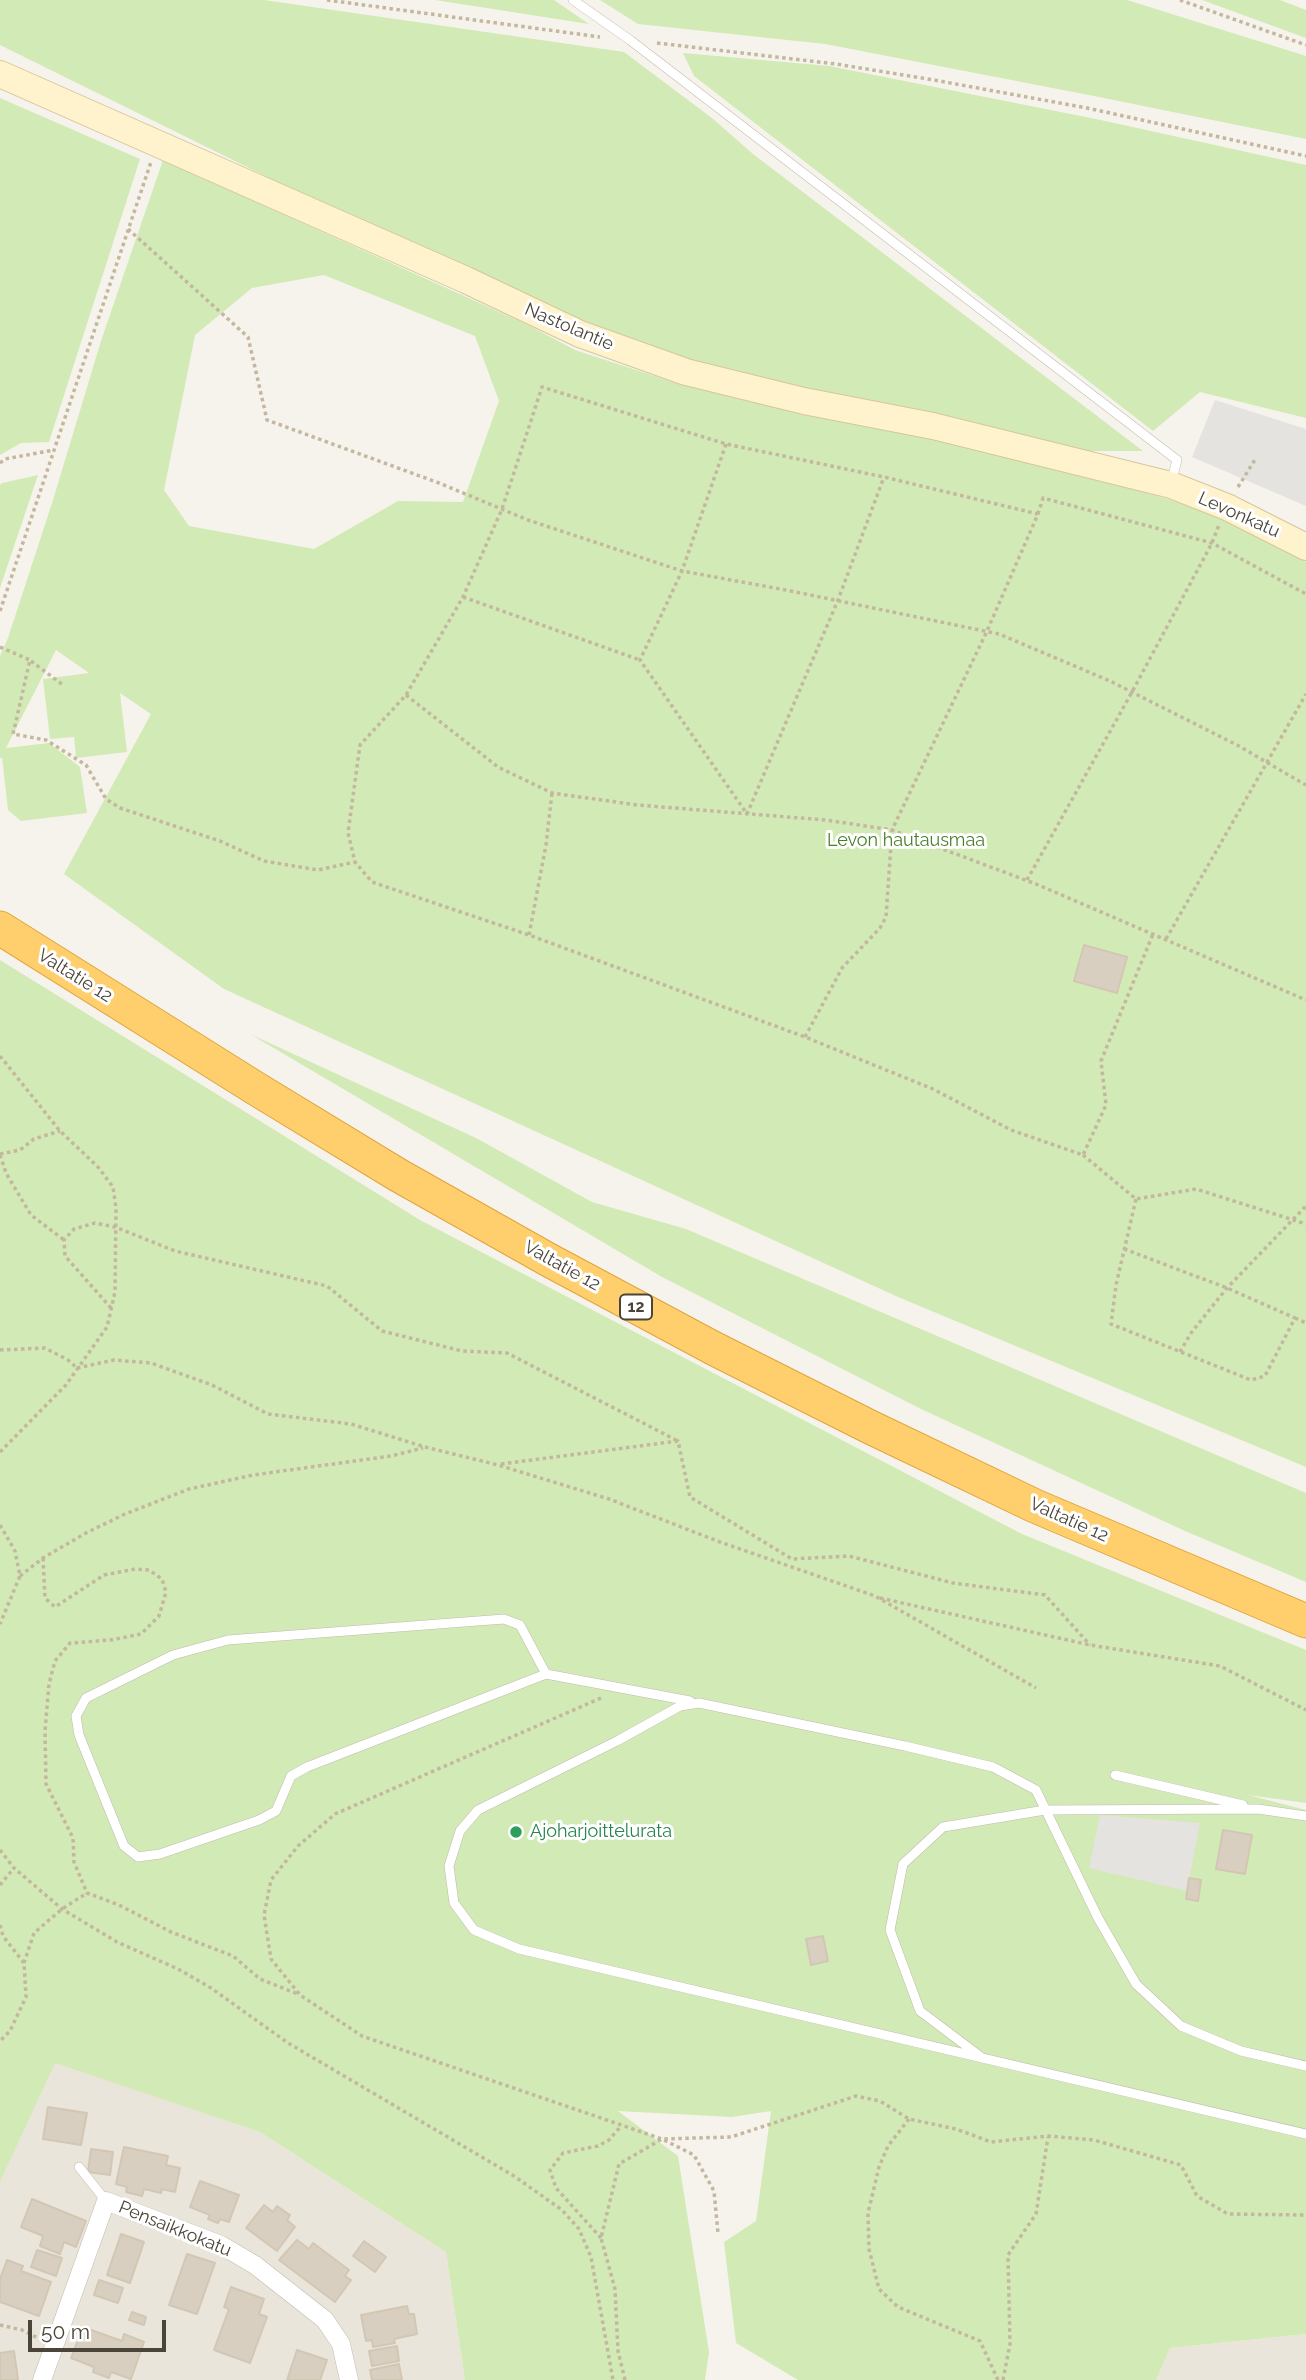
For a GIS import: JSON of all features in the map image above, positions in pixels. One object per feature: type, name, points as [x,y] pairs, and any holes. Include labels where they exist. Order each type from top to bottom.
[{"type":"highway","name":"Valtatie 12","points":[[0,928],[398,1175],[713,1348],[881,1433],[1035,1506],[1306,1621]]},
{"type":"main road","name":"Nastolantie","points":[[0,74],[580,334],[686,372],[804,401],[933,426],[1171,485]]},
{"type":"main road","name":"Levonkatu","points":[[1171,485],[1227,507],[1306,547]]},
{"type":"street","points":[[42,2380],[106,2201]]},
{"type":"street","name":"Pensaikkokatu","points":[[106,2201],[221,2245],[255,2265],[325,2320],[341,2344],[349,2380]]},
{"type":"lane","points":[[573,0],[630,40],[1178,460],[1171,485]]},
{"type":"lane","points":[[546,1674],[520,1625],[504,1619],[228,1640],[173,1655],[86,1698],[76,1716],[79,1734],[124,1846],[138,1857],[160,1854],[259,1820],[276,1811],[291,1776],[307,1767],[546,1674],[905,1746],[993,1768],[1035,1790],[1098,1918],[1136,1984],[1181,2026],[1241,2051],[1306,2066]]},
{"type":"lane","points":[[699,1703],[680,1706],[617,1741],[478,1810],[460,1831],[449,1866],[454,1903],[474,1930],[519,1949],[1306,2134]]},
{"type":"lane","points":[[1115,1775],[1258,1808],[1306,1816]]},
{"type":"lane","points":[[985,2060],[920,2011],[890,1930],[903,1864],[943,1827],[1045,1810],[1258,1808]]},
{"type":"lane","points":[[79,2166],[106,2201]]},
{"type":"path","points":[[327,0],[571,35],[836,64],[1087,107],[1306,156]]},
{"type":"path","points":[[1180,0],[1306,45]]},
{"type":"path","points":[[0,611],[157,144]]},
{"type":"path","points":[[128,229],[248,337],[267,421],[439,483],[528,520],[682,571],[999,634],[1132,692],[1306,785]]},
{"type":"path","points":[[1038,514],[884,477],[726,444],[542,387],[502,509],[463,597],[406,695],[360,745],[348,833],[355,862],[372,882],[529,935],[805,1037],[933,1089],[1012,1130],[1083,1155],[1136,1199],[1196,1189],[1306,1224]]},
{"type":"path","points":[[640,660],[682,571],[726,444]]},
{"type":"path","points":[[0,463],[5,459],[54,450]]},
{"type":"path","points":[[1027,880],[1132,692],[1212,543],[1227,507],[1256,458]]},
{"type":"path","points":[[747,814],[838,600],[884,477]]},
{"type":"path","points":[[805,1037],[842,968],[880,928],[886,917],[892,830],[987,631],[1043,498],[1212,543],[1306,594]]},
{"type":"path","points":[[463,597],[640,660],[747,814]]},
{"type":"path","points":[[0,647],[30,660],[63,685]]},
{"type":"path","points":[[30,660],[13,734],[46,740],[86,765],[106,799],[120,808],[220,841],[264,861],[318,870],[355,862]]},
{"type":"path","points":[[1166,939],[1306,694]]},
{"type":"path","points":[[406,695],[498,767],[552,793],[637,805],[826,820],[892,830],[1027,880],[1306,1000]]},
{"type":"path","points":[[529,935],[546,845],[552,793]]},
{"type":"path","points":[[1083,1155],[1106,1105],[1101,1061],[1153,934]]},
{"type":"path","points":[[0,1056],[60,1131],[98,1167],[113,1187],[115,1227],[115,1292],[107,1326],[66,1385],[0,1452]]},
{"type":"path","points":[[60,1131],[34,1139],[20,1150],[0,1154],[5,1172],[31,1215],[64,1240]]},
{"type":"path","points":[[1136,1199],[1116,1285],[1111,1324],[1251,1380],[1265,1377],[1295,1318]]},
{"type":"path","points":[[1179,1353],[1191,1333],[1227,1288],[1306,1206]]},
{"type":"path","points":[[111,1308],[65,1256],[64,1240],[74,1229],[95,1223],[115,1227],[176,1251],[327,1286],[382,1331],[462,1351],[507,1353],[678,1441]]},
{"type":"path","points":[[1124,1249],[1227,1288],[1306,1323]]},
{"type":"path","points":[[0,1350],[45,1349],[68,1360],[77,1368]]},
{"type":"path","points":[[77,1368],[114,1360],[151,1363],[212,1385],[268,1414],[351,1424],[425,1447],[498,1465],[609,1499],[875,1597],[1090,1645],[1220,1666],[1306,1710]]},
{"type":"path","points":[[498,1465],[678,1441]]},
{"type":"path","points":[[678,1441],[690,1497],[792,1559],[849,1556],[953,1583],[1045,1595],[1090,1645]]},
{"type":"path","points":[[0,1624],[20,1576],[43,1558],[125,1514],[189,1489],[253,1475],[391,1456],[425,1447]]},
{"type":"path","points":[[0,1525],[15,1552],[20,1576]]},
{"type":"path","points":[[43,1558],[45,1598],[55,1607],[104,1575],[135,1569],[149,1570],[162,1579],[166,1592],[159,1616],[141,1634],[111,1640],[70,1643],[55,1661],[49,1684],[45,1731],[46,1784],[73,1838],[74,1862],[87,1893],[119,1905],[171,1932],[233,1956],[260,1979],[300,1995],[362,2036],[662,2139],[694,2155],[713,2191],[718,2233]]},
{"type":"path","points":[[875,1597],[1036,1688]]},
{"type":"path","points":[[300,1995],[271,1959],[264,1915],[271,1880],[298,1846],[335,1814],[623,1688]]},
{"type":"path","points":[[0,1850],[14,1868],[62,1909],[117,1942],[178,1969],[211,1988],[288,2043],[514,2176],[562,2210],[579,2229],[591,2257],[613,2380]]},
{"type":"path","points":[[0,1885],[14,1868]]},
{"type":"path","points":[[0,2041],[10,2031],[26,1997],[23,1963],[34,1933],[62,1909],[87,1893]]},
{"type":"path","points":[[0,1925],[3,1936],[23,1963]]},
{"type":"path","points":[[601,2238],[619,2164],[662,2139],[731,2137],[856,2096],[880,2101],[909,2119],[956,2129],[991,2142],[1048,2136],[1094,2140],[1181,2165],[1197,2196],[1228,2214],[1306,2215]]},
{"type":"path","points":[[909,2119],[888,2146],[879,2167],[868,2213],[869,2249],[879,2289],[898,2307],[980,2341],[1001,2380]]},
{"type":"path","points":[[621,2126],[610,2140],[598,2146],[563,2153],[550,2170],[556,2188],[601,2238],[615,2289],[618,2351],[625,2380]]},
{"type":"path","points":[[1001,2380],[1010,2344],[1008,2255],[1036,2214],[1048,2136]]},
{"type":"path","points":[[0,2325],[22,2330],[54,2346]]},
{"type":"shaded area","points":[[1215,400],[1306,429],[1306,506],[1192,457]]},
{"type":"shaded area","points":[[1100,1815],[1200,1823],[1187,1891],[1089,1868]]},
{"type":"shaded area","points":[[54,2062],[260,2132],[446,2252],[465,2380],[0,2380],[0,2182]]},
{"type":"shaded area","points":[[1306,2334],[1306,2380],[1156,2380],[1170,2348]]},
{"type":"green space","points":[[0,0],[264,0],[624,52],[712,118],[753,154],[1143,451],[1080,451],[808,390],[689,361],[588,325],[332,209],[0,45]]},
{"type":"green space","points":[[435,0],[554,0],[589,24]]},
{"type":"green space","points":[[600,0],[1127,0],[1306,56],[1306,139],[825,44],[638,24]]},
{"type":"green space","points":[[1202,0],[1280,0],[1306,10],[1306,38]]},
{"type":"green space","points":[[683,53],[829,66],[1096,119],[1306,165],[1306,418],[1200,392],[1153,431],[694,76]]},
{"type":"green space","points":[[0,98],[140,159],[49,442],[21,443],[0,455]]},
{"type":"green space","name":"Levon hautausmaa","points":[[163,160],[526,324],[575,350],[682,385],[798,412],[926,437],[1061,469],[1164,498],[1215,515],[1306,562],[1306,1467],[898,1297],[224,989],[64,874],[151,714],[120,693],[127,752],[76,758],[74,737],[50,739],[43,679],[89,673],[56,650],[6,748],[49,743],[80,767],[87,813],[21,821],[8,810],[2,757],[0,759],[0,656],[53,500],[101,341]],"holes":[[[324,275],[475,336],[499,401],[463,502],[398,501],[314,549],[189,526],[164,490],[195,335],[252,288]]]},
{"type":"green space","points":[[38,475],[0,588],[0,485]]},
{"type":"green space","points":[[0,960],[420,1220],[1022,1534],[1306,1650],[1306,1803],[1248,1795],[1306,1810],[1306,2334],[1170,2348],[1156,2380],[798,2380],[736,2343],[724,2242],[756,2221],[771,2111],[732,2117],[618,2111],[678,2156],[709,2352],[705,2380],[465,2380],[446,2252],[260,2132],[55,2063],[0,2182]]},
{"type":"green space","points":[[250,1034],[476,1138],[592,1202],[686,1229],[1306,1493],[1306,1582],[1185,1531],[921,1409],[662,1277]]},
{"type":"building","points":[[1084,945],[1127,957],[1117,993],[1074,981]]},
{"type":"building","points":[[1223,1830],[1252,1835],[1245,1874],[1216,1869]]},
{"type":"building","points":[[1189,1878],[1201,1880],[1198,1901],[1186,1899]]},
{"type":"building","points":[[823,1936],[828,1961],[811,1965],[806,1939]]},
{"type":"building","points":[[48,2107],[87,2113],[81,2145],[43,2139]]},
{"type":"building","points":[[124,2147],[168,2156],[166,2165],[180,2168],[175,2192],[162,2189],[161,2193],[144,2189],[142,2196],[126,2192],[127,2187],[116,2184]]},
{"type":"building","points":[[91,2149],[113,2152],[110,2175],[88,2172]]},
{"type":"building","points":[[200,2181],[239,2195],[229,2222],[220,2219],[218,2223],[208,2219],[210,2215],[190,2207]]},
{"type":"building","points":[[32,2199],[86,2221],[76,2247],[64,2242],[60,2254],[40,2246],[43,2236],[21,2227]]},
{"type":"building","points":[[264,2205],[273,2212],[277,2206],[290,2215],[287,2220],[295,2227],[277,2251],[246,2228]]},
{"type":"building","points":[[121,2234],[144,2242],[130,2283],[107,2275]]},
{"type":"building","points":[[297,2240],[309,2249],[313,2243],[349,2270],[345,2276],[351,2280],[335,2302],[279,2260]]},
{"type":"building","points":[[364,2241],[386,2257],[375,2272],[353,2256]]},
{"type":"building","points":[[37,2250],[62,2258],[56,2276],[31,2267]]},
{"type":"building","points":[[187,2254],[215,2263],[197,2314],[169,2305]]},
{"type":"building","points":[[7,2260],[23,2266],[21,2271],[51,2282],[39,2316],[0,2302],[0,2279]]},
{"type":"building","points":[[99,2280],[123,2288],[118,2303],[94,2295]]},
{"type":"building","points":[[231,2287],[264,2299],[259,2314],[267,2317],[250,2363],[214,2350],[229,2309],[224,2307]]},
{"type":"building","points":[[407,2306],[409,2314],[414,2314],[417,2334],[394,2339],[395,2343],[373,2347],[372,2340],[366,2341],[361,2315]]},
{"type":"building","points":[[132,2312],[146,2317],[144,2325],[129,2320]]},
{"type":"building","points":[[83,2327],[122,2341],[124,2334],[144,2342],[131,2379],[111,2372],[109,2378],[93,2372],[94,2367],[71,2358]]},
{"type":"building","points":[[397,2346],[399,2361],[372,2366],[369,2351]]},
{"type":"building","points":[[297,2350],[327,2360],[320,2380],[287,2380]]},
{"type":"building","points":[[14,2351],[18,2380],[0,2380],[0,2353]]},
{"type":"building","points":[[399,2364],[402,2380],[372,2380],[370,2370]]},
{"type":"place","name":"Ajoharjoittelurata","points":[[516,1832]]}]
